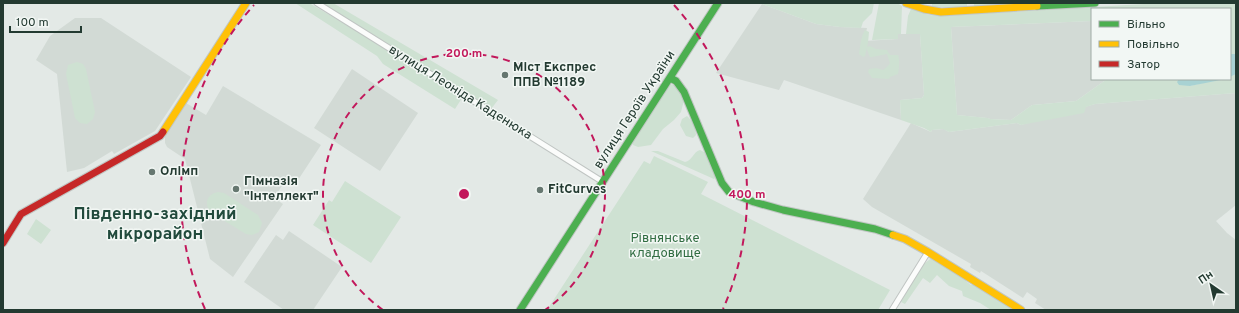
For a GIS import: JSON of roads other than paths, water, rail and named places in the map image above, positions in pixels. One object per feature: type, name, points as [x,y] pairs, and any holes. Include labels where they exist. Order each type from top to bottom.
[{"type":"street","points":[[3,243],[21,214],[160,136],[246,3]]},
{"type":"street","name":"вулиця Леоніда Каденюка","points":[[317,3],[603,182]]},
{"type":"street","name":"вулиця Героїв України","points":[[520,310],[718,3]]},
{"type":"street","points":[[906,3],[924,10],[941,12],[1095,3]]},
{"type":"street","points":[[670,78],[676,81],[684,92],[722,184],[729,192],[754,202],[783,210],[875,229],[905,239],[1021,310]]},
{"type":"street","points":[[892,310],[928,252]]},
{"type":"water","points":[[1231,54],[1236,54],[1236,74],[1231,76]]},
{"type":"water","points":[[1178,80],[1221,80],[1190,86],[1179,85],[1177,82]]},
{"type":"place","name":"Міст Експрес ППВ №1189","points":[[505,75]]},
{"type":"place","name":"Олімп","points":[[152,172]]},
{"type":"place","name":"Гімназія \"Інтеллект\"","points":[[236,189]]},
{"type":"place","name":"FitCurves","points":[[540,190]]},
{"type":"district","name":"Південно-західний мікрорайон","points":[[155,225]]},
{"type":"park label","name":"Рівнянське кладовище","points":[[665,246]]}]
